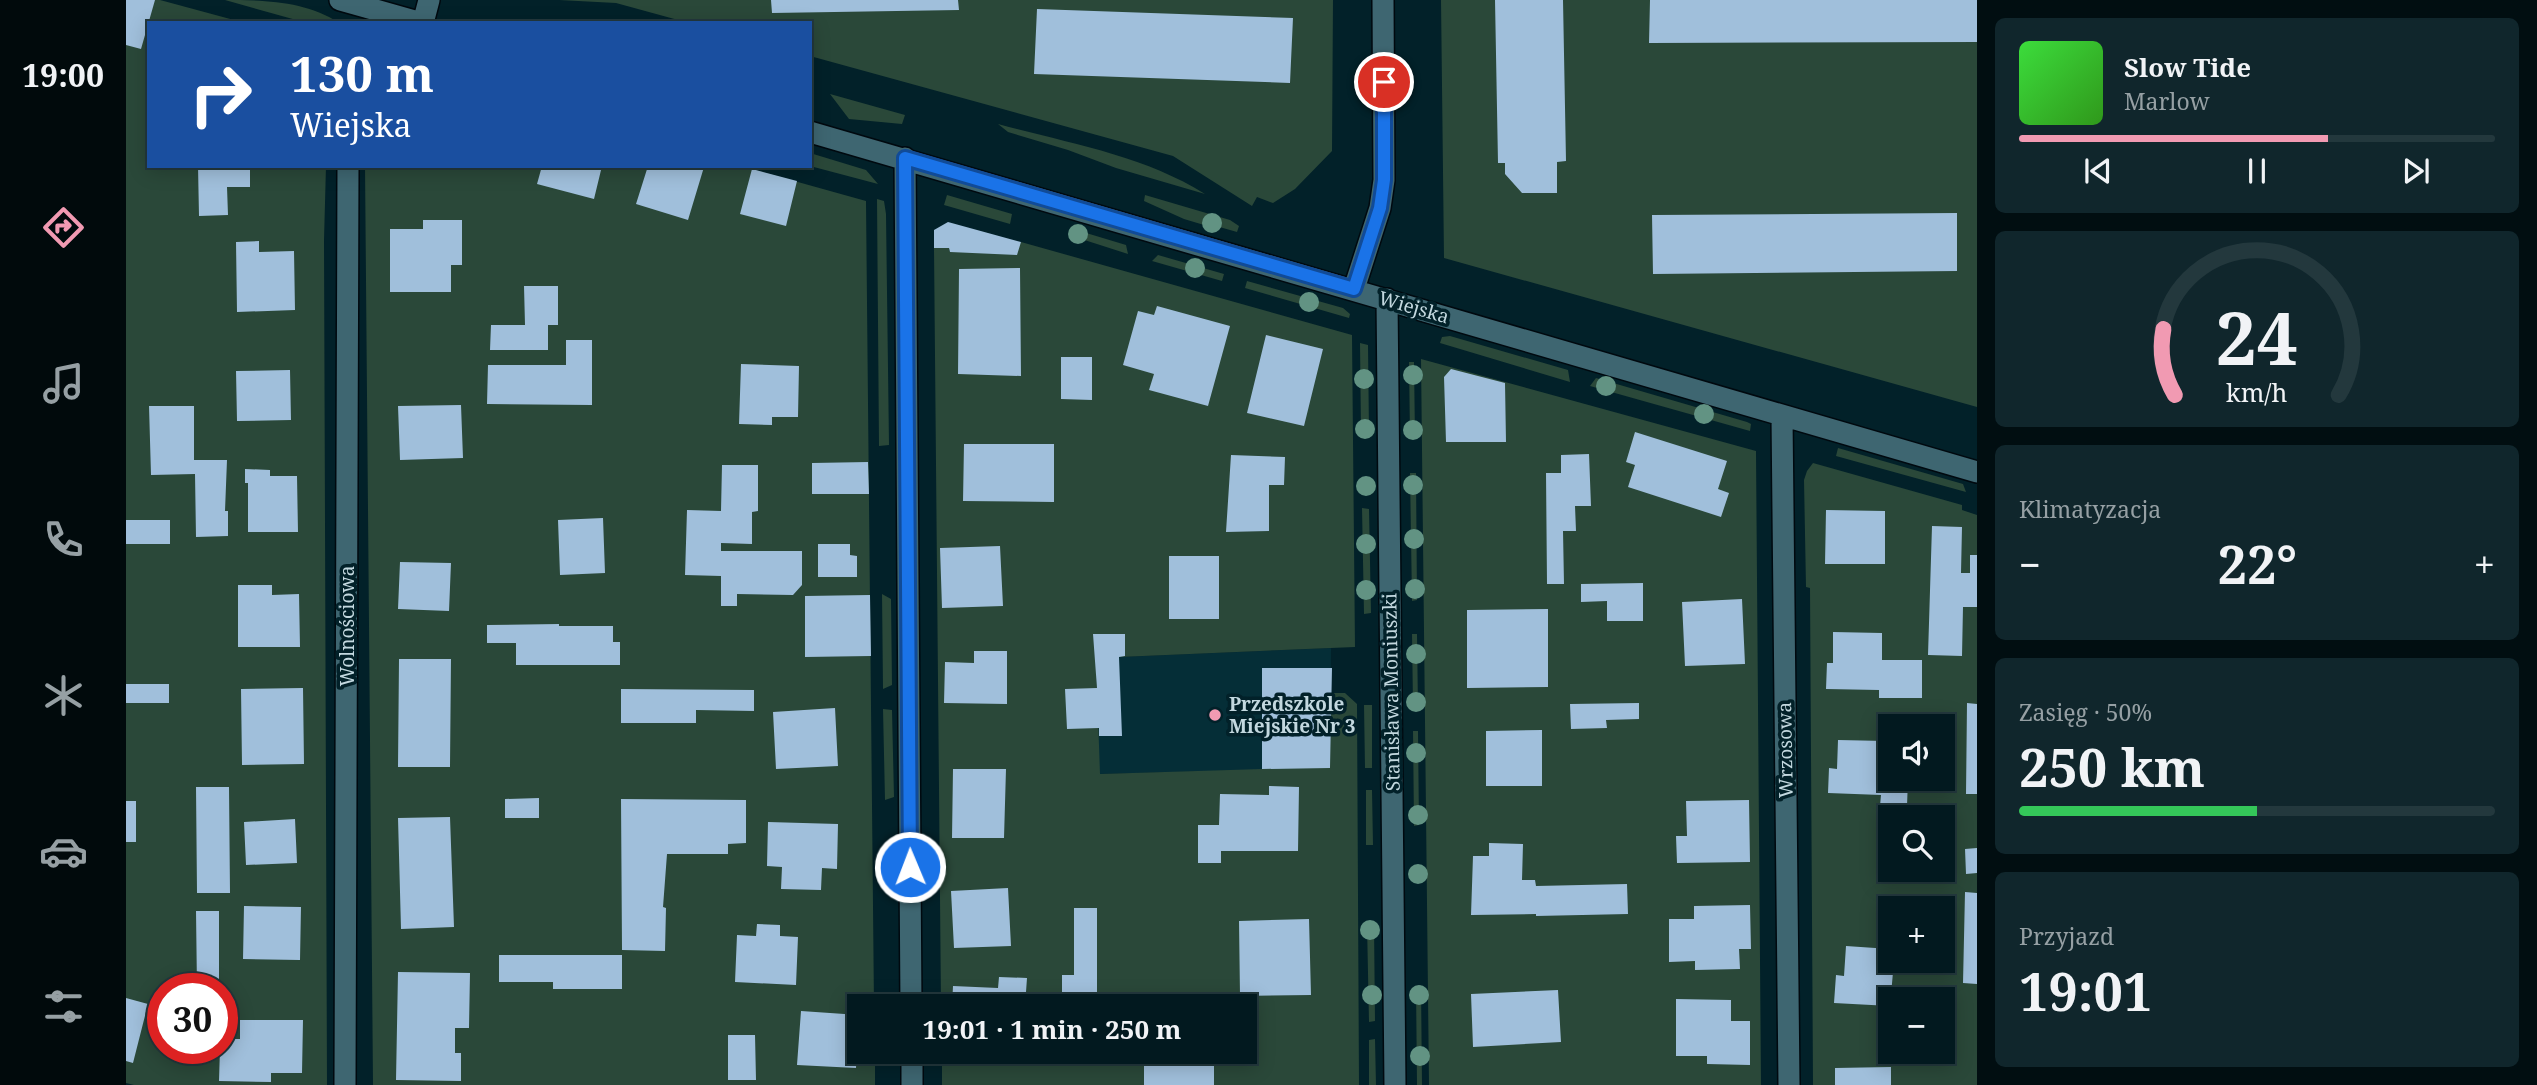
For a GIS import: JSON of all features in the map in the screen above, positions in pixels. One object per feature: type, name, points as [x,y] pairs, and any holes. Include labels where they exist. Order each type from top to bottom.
[{"type":"street","points":[[340,0],[373,16],[408,21]]},
{"type":"street","points":[[423,21],[429,0]]},
{"type":"street","points":[[1354,289],[1380,208],[1384,180],[1384,0]]},
{"type":"street","name":"Wiejska","points":[[812,133],[1977,472]]},
{"type":"street","points":[[905,158],[911,994]]},
{"type":"street","name":"Wolnościowa","points":[[345,1085],[348,168]]},
{"type":"street","name":"Stanisława Moniuszki","points":[[1387,299],[1395,1085]]},
{"type":"street","name":"Wrzosowa","points":[[1782,416],[1789,1085]]},
{"type":"street","points":[[912,1064],[912,1085]]},
{"type":"shaded area","name":"Przedszkole Miejskie Nr 3","points":[[1331,648],[1330,768],[1099,774],[1096,658]]},
{"type":"green space","points":[[126,0],[160,0],[238,21],[147,21],[147,168],[326,168],[327,1085],[126,1083]]},
{"type":"green space","points":[[225,0],[284,3],[313,10],[335,21],[300,21]]},
{"type":"green space","points":[[559,0],[1333,0],[1332,151],[1295,189],[1273,203],[1257,197],[1252,206],[1173,156],[812,57],[812,21],[682,21],[616,3]]},
{"type":"green space","points":[[1441,0],[1977,0],[1977,407],[1444,258]]},
{"type":"green space","points":[[830,94],[905,115],[902,124],[849,119]]},
{"type":"green space","points":[[998,124],[1130,160],[1156,169],[1205,194],[1008,132]]},
{"type":"green space","points":[[812,154],[866,170],[878,184],[812,167]]},
{"type":"green space","points":[[365,168],[748,168],[866,201],[874,994],[847,994],[847,1064],[875,1064],[875,1085],[373,1085]]},
{"type":"green space","points":[[947,195],[1012,214],[1010,224],[944,205]]},
{"type":"green space","points":[[1145,195],[1230,220],[1239,226],[1237,232],[1184,219],[1144,201]]},
{"type":"green space","points":[[877,199],[884,201],[886,214],[889,445],[879,446]]},
{"type":"green space","points":[[1073,229],[1126,245],[1128,254],[1072,236]]},
{"type":"green space","points":[[1021,242],[1352,335],[1355,647],[1096,658],[1100,774],[1262,769],[1331,693],[1345,693],[1357,704],[1359,1085],[942,1085],[942,1064],[1257,1064],[1257,994],[941,994],[934,248],[949,248],[950,252]]},
{"type":"green space","points":[[1158,255],[1224,274],[1222,281],[1152,261]]},
{"type":"green space","points":[[1247,281],[1343,308],[1350,314],[1349,318],[1245,288]]},
{"type":"green space","points":[[1450,336],[1568,370],[1570,382],[1440,343],[1442,337]]},
{"type":"green space","points":[[1360,343],[1368,345],[1369,433],[1361,433]]},
{"type":"green space","points":[[1421,359],[1756,451],[1761,1085],[1429,1085]]},
{"type":"green space","points":[[1409,362],[1414,362],[1415,438],[1410,438]]},
{"type":"green space","points":[[1596,378],[1747,422],[1751,424],[1750,431],[1590,386]]},
{"type":"green space","points":[[1838,448],[1963,484],[1966,492],[1836,456]]},
{"type":"green space","points":[[1813,463],[1962,505],[1962,510],[1977,515],[1977,1085],[1813,1085],[1810,588],[1806,587],[1804,480]]},
{"type":"green space","points":[[1410,473],[1416,473],[1417,600],[1412,601]]},
{"type":"green space","points":[[1362,508],[1369,509],[1371,613],[1364,614]]},
{"type":"green space","points":[[882,594],[891,599],[892,685],[883,689]]},
{"type":"green space","points":[[1412,634],[1417,634],[1418,707],[1413,707]]},
{"type":"green space","points":[[1364,705],[1372,705],[1372,768],[1365,768]]},
{"type":"green space","points":[[883,709],[892,710],[894,797],[885,800]]},
{"type":"green space","points":[[1413,731],[1418,731],[1419,825],[1414,826]]},
{"type":"green space","points":[[1366,790],[1372,790],[1373,845],[1366,845]]},
{"type":"green space","points":[[1367,924],[1374,924],[1375,1021],[1369,1022]]},
{"type":"green space","points":[[1421,985],[1422,1085],[1417,1085],[1416,986]]},
{"type":"green space","points":[[1375,1039],[1376,1085],[1369,1085],[1369,1040]]},
{"type":"building","points":[[126,0],[155,0],[141,49],[126,45]]},
{"type":"building","points":[[771,0],[958,0],[959,10],[772,13]]},
{"type":"building","points":[[1495,0],[1563,0],[1566,161],[1557,162],[1557,193],[1522,193],[1505,174],[1505,163],[1498,163]]},
{"type":"building","points":[[1650,0],[1977,0],[1977,42],[1649,43]]},
{"type":"building","points":[[1037,9],[1293,18],[1290,83],[1034,74]]},
{"type":"building","points":[[198,168],[250,168],[250,187],[227,187],[228,215],[199,216]]},
{"type":"building","points":[[541,168],[602,168],[594,199],[537,184]]},
{"type":"building","points":[[647,168],[704,168],[688,220],[636,204]]},
{"type":"building","points":[[752,169],[797,181],[786,226],[740,214]]},
{"type":"building","points":[[1957,213],[1957,271],[1653,274],[1652,215]]},
{"type":"building","points":[[423,220],[462,220],[462,265],[451,265],[451,292],[390,292],[390,229],[423,229]]},
{"type":"building","points":[[948,222],[1021,242],[1017,255],[950,252],[949,248],[934,248],[934,230]]},
{"type":"building","points":[[259,241],[259,252],[294,251],[295,310],[237,312],[236,242]]},
{"type":"building","points":[[1020,268],[1021,376],[958,374],[959,269]]},
{"type":"building","points":[[524,286],[558,286],[558,325],[548,325],[548,350],[490,350],[491,325],[525,325]]},
{"type":"building","points":[[1157,306],[1230,326],[1208,406],[1149,390],[1154,374],[1123,365],[1138,311],[1154,315]]},
{"type":"building","points":[[1266,335],[1323,349],[1304,426],[1247,413]]},
{"type":"building","points":[[566,340],[592,340],[592,405],[487,404],[488,365],[566,365]]},
{"type":"building","points":[[1061,357],[1092,357],[1092,400],[1061,399]]},
{"type":"building","points":[[741,364],[799,366],[798,417],[772,417],[772,425],[739,424]]},
{"type":"building","points":[[1451,369],[1505,383],[1506,442],[1446,442],[1444,377]]},
{"type":"building","points":[[290,370],[291,420],[237,421],[236,371]]},
{"type":"building","points":[[461,405],[463,458],[400,460],[398,406]]},
{"type":"building","points":[[149,406],[194,406],[194,460],[227,460],[225,511],[228,511],[228,536],[196,537],[195,474],[151,475]]},
{"type":"building","points":[[1635,432],[1727,461],[1718,489],[1729,493],[1721,517],[1628,487],[1635,465],[1626,462]]},
{"type":"building","points":[[964,444],[1054,444],[1054,502],[963,501]]},
{"type":"building","points":[[1589,454],[1591,506],[1575,506],[1576,531],[1563,531],[1564,584],[1547,584],[1546,473],[1561,473],[1561,455]]},
{"type":"building","points":[[1231,455],[1285,457],[1284,485],[1269,485],[1269,531],[1226,532]]},
{"type":"building","points":[[868,462],[869,494],[812,494],[812,463]]},
{"type":"building","points":[[722,465],[758,465],[758,511],[752,512],[752,544],[721,543],[721,551],[802,551],[802,585],[793,595],[737,594],[737,606],[721,606],[721,576],[685,575],[687,510],[721,511]]},
{"type":"building","points":[[245,469],[270,470],[270,476],[297,476],[298,532],[248,532],[248,483],[245,483]]},
{"type":"building","points":[[1826,510],[1885,511],[1885,564],[1825,564]]},
{"type":"building","points":[[603,518],[605,573],[560,575],[558,520]]},
{"type":"building","points":[[126,520],[170,520],[170,544],[126,544]]},
{"type":"building","points":[[1932,526],[1962,527],[1961,573],[1970,573],[1970,555],[1977,555],[1977,607],[1963,607],[1962,656],[1928,655]]},
{"type":"building","points":[[818,544],[850,544],[850,555],[857,556],[857,577],[818,577]]},
{"type":"building","points":[[1000,546],[1003,606],[942,608],[940,548]]},
{"type":"building","points":[[1169,556],[1219,556],[1219,619],[1169,619]]},
{"type":"building","points":[[400,562],[451,563],[449,611],[398,609]]},
{"type":"building","points":[[1643,583],[1643,621],[1607,621],[1607,601],[1581,602],[1581,584]]},
{"type":"building","points":[[238,585],[272,585],[272,595],[299,594],[300,647],[238,647]]},
{"type":"building","points":[[870,595],[871,656],[805,657],[805,596]]},
{"type":"building","points":[[1742,599],[1745,664],[1685,666],[1682,602]]},
{"type":"building","points":[[1548,609],[1548,687],[1467,688],[1467,610]]},
{"type":"building","points":[[487,625],[613,626],[613,642],[620,642],[620,665],[516,665],[516,643],[487,643]]},
{"type":"building","points":[[1833,632],[1882,633],[1882,660],[1922,660],[1922,698],[1879,698],[1879,690],[1826,689],[1827,663],[1833,663]]},
{"type":"building","points":[[1093,634],[1125,634],[1125,656],[1119,657],[1122,736],[1099,736],[1099,728],[1067,729],[1065,689],[1097,688]]},
{"type":"building","points":[[974,651],[1007,651],[1007,704],[944,703],[945,662],[974,663]]},
{"type":"building","points":[[399,659],[451,659],[450,767],[398,767]]},
{"type":"building","points":[[1262,668],[1332,668],[1330,768],[1262,769]]},
{"type":"building","points":[[126,684],[169,684],[169,703],[126,703]]},
{"type":"building","points":[[303,688],[304,764],[242,765],[241,689]]},
{"type":"building","points":[[621,689],[754,690],[754,711],[696,710],[696,723],[621,723]]},
{"type":"building","points":[[1639,703],[1639,719],[1606,720],[1607,728],[1571,729],[1570,704]]},
{"type":"building","points":[[1967,703],[1977,704],[1977,794],[1966,794]]},
{"type":"building","points":[[835,708],[838,766],[776,769],[773,712]]},
{"type":"building","points":[[1542,730],[1542,786],[1486,786],[1486,731]]},
{"type":"building","points":[[1838,740],[1878,741],[1878,791],[1908,791],[1907,805],[1880,805],[1881,795],[1828,793],[1829,768],[1837,769]]},
{"type":"building","points":[[953,769],[1006,769],[1004,838],[952,838]]},
{"type":"building","points":[[1269,786],[1299,787],[1298,851],[1221,851],[1221,863],[1198,863],[1198,825],[1219,825],[1220,794],[1269,795]]},
{"type":"building","points":[[196,787],[229,787],[230,893],[197,893]]},
{"type":"building","points":[[539,798],[539,818],[505,818],[505,799]]},
{"type":"building","points":[[621,799],[746,800],[746,843],[728,844],[728,854],[667,854],[663,907],[666,908],[665,951],[622,950]]},
{"type":"building","points":[[1749,800],[1750,862],[1677,863],[1676,836],[1687,836],[1686,801]]},
{"type":"building","points":[[126,801],[136,801],[136,842],[126,842]]},
{"type":"building","points":[[450,817],[454,927],[401,929],[398,818]]},
{"type":"building","points":[[295,819],[297,863],[246,865],[244,822]]},
{"type":"building","points":[[768,822],[838,824],[837,869],[822,868],[821,890],[781,889],[782,867],[767,866]]},
{"type":"building","points":[[1489,843],[1523,844],[1522,880],[1535,880],[1536,886],[1627,884],[1628,914],[1471,915],[1473,856],[1489,856]]},
{"type":"building","points":[[1977,848],[1977,873],[1966,874],[1965,849]]},
{"type":"building","points":[[1008,888],[1011,946],[954,948],[951,891]]},
{"type":"building","points":[[1965,892],[1977,893],[1977,984],[1963,983]]},
{"type":"building","points":[[1750,905],[1751,949],[1739,949],[1740,969],[1695,970],[1695,961],[1669,962],[1669,919],[1694,919],[1694,906]]},
{"type":"building","points":[[244,906],[301,907],[300,960],[243,959]]},
{"type":"building","points":[[1074,908],[1097,908],[1097,994],[1062,994],[1062,975],[1074,975]]},
{"type":"building","points":[[196,911],[219,911],[219,973],[197,973]]},
{"type":"building","points":[[1309,919],[1311,995],[1240,994],[1239,921]]},
{"type":"building","points":[[757,924],[780,925],[780,936],[798,937],[796,985],[735,982],[737,935],[756,936]]},
{"type":"building","points":[[1846,946],[1878,948],[1878,973],[1893,973],[1892,987],[1878,987],[1878,1005],[1834,1003],[1836,975],[1844,976]]},
{"type":"building","points":[[499,955],[622,955],[622,989],[553,989],[553,982],[499,982]]},
{"type":"building","points":[[398,972],[470,973],[469,1028],[455,1028],[455,1053],[461,1053],[461,1081],[396,1080]]},
{"type":"building","points":[[999,977],[1027,978],[1026,994],[953,994],[953,986],[998,988]]},
{"type":"building","points":[[1558,990],[1561,1042],[1473,1047],[1471,994]]},
{"type":"building","points":[[126,998],[147,1004],[147,1008],[133,1063],[126,1061]]},
{"type":"building","points":[[1676,999],[1731,1000],[1731,1021],[1750,1021],[1750,1065],[1707,1064],[1707,1056],[1676,1056]]},
{"type":"building","points":[[801,1011],[847,1014],[847,1064],[856,1064],[856,1068],[797,1065]]},
{"type":"building","points":[[240,1020],[303,1020],[302,1073],[271,1073],[271,1082],[219,1081],[220,1064],[238,1064]]},
{"type":"building","points":[[728,1035],[755,1035],[756,1080],[728,1080]]},
{"type":"building","points":[[1144,1064],[1214,1064],[1214,1085],[1144,1085]]},
{"type":"building","points":[[1891,1067],[1891,1085],[1835,1085],[1835,1068]]},
{"type":"place","name":"Przedszkole Miejskie Nr 3","points":[[1215,715]]},
{"type":"route","points":[[910,867],[905,158],[1354,289],[1380,208],[1384,180],[1384,82]]}]
